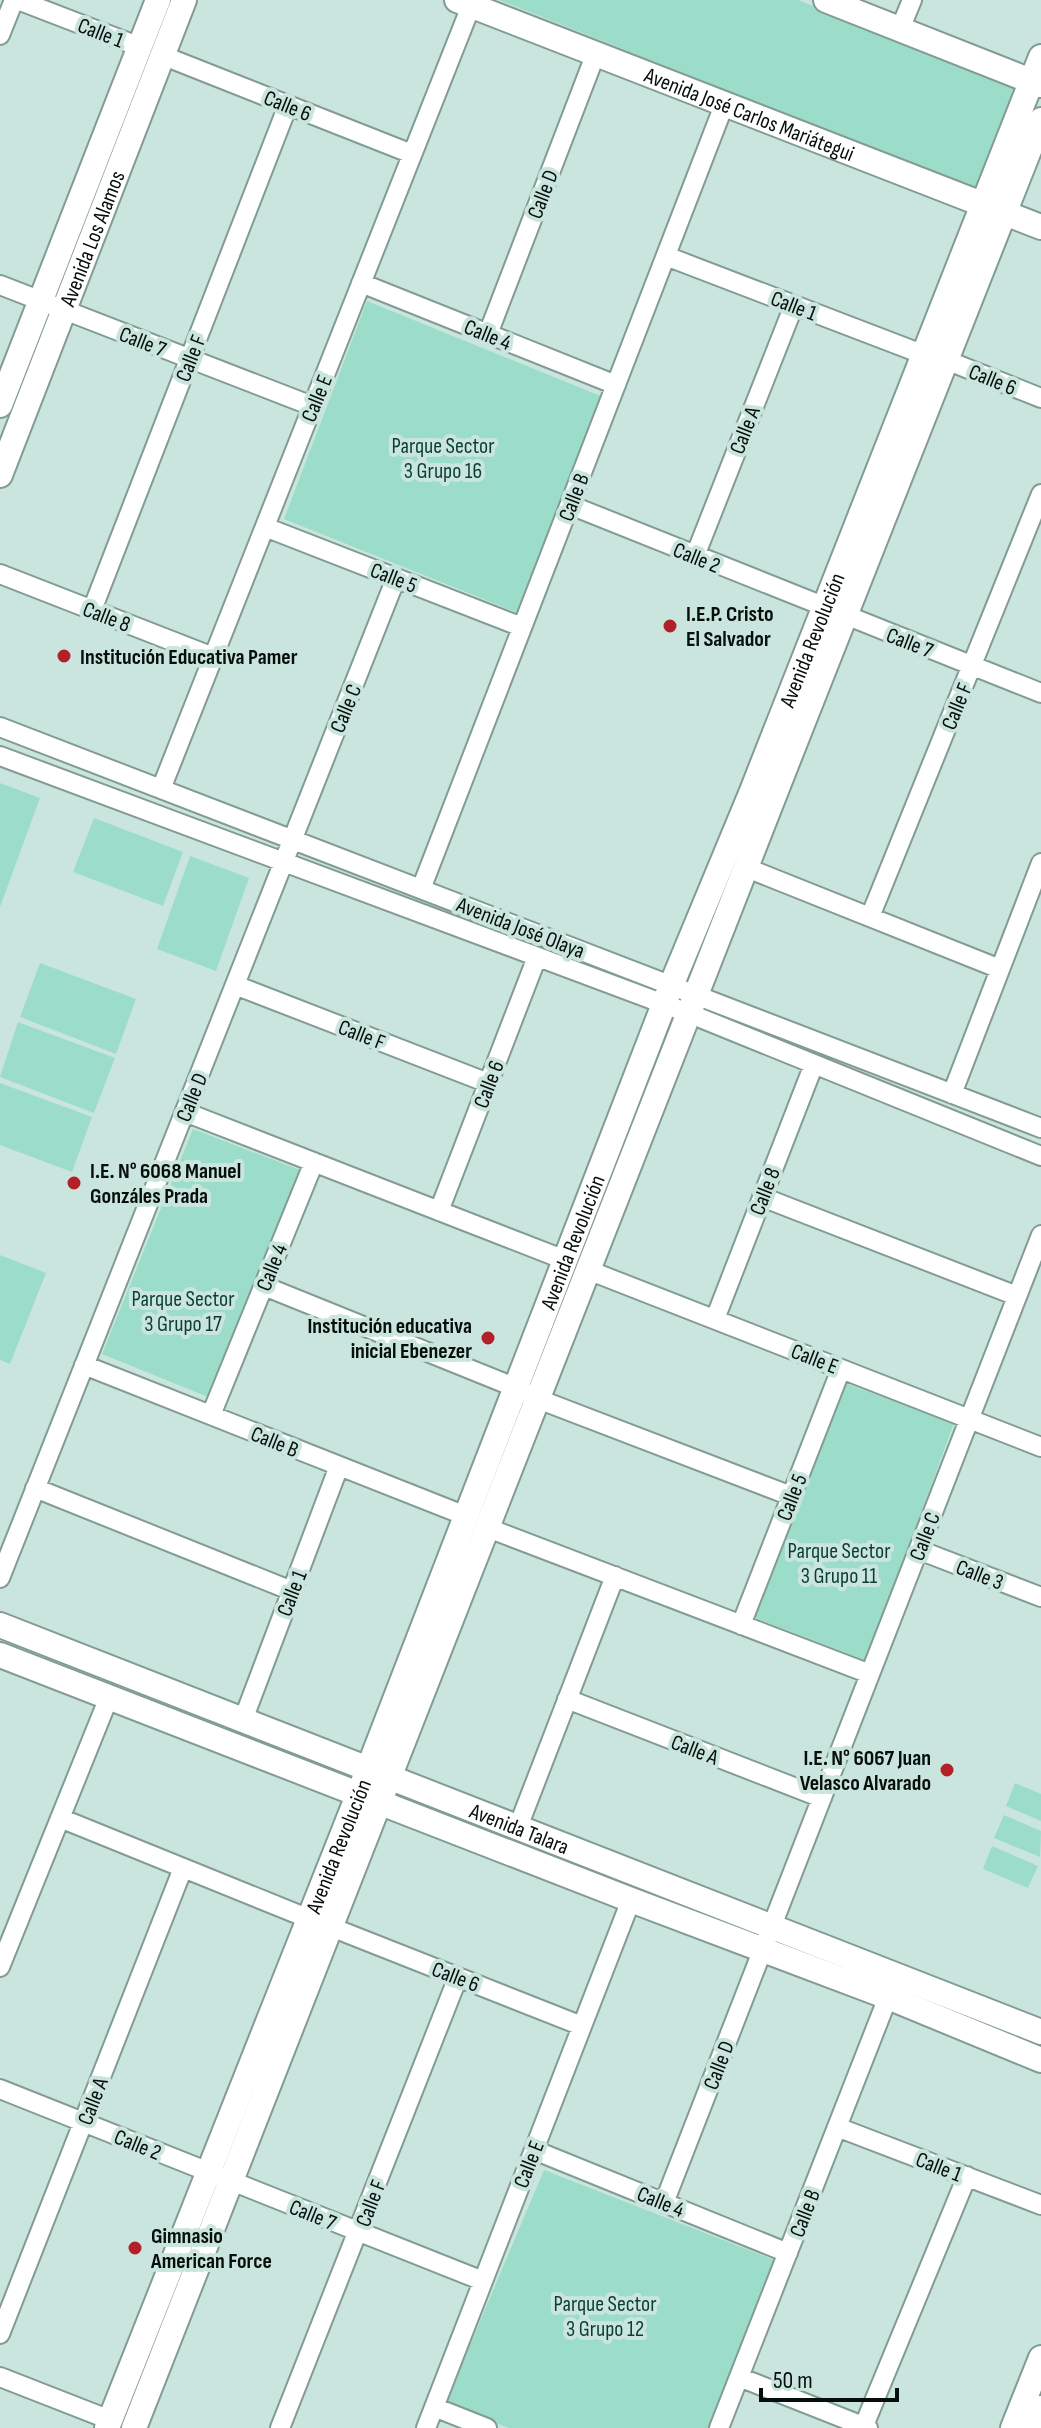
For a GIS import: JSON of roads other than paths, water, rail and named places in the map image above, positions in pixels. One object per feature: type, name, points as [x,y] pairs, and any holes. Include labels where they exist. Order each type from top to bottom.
[{"type":"street","points":[[0,35],[16,0]]},
{"type":"street","name":"Calle 1","points":[[16,0],[140,47]]},
{"type":"street","name":"Avenida Los Alamos","points":[[0,405],[158,0]]},
{"type":"street","name":"Avenida Los Alamos","points":[[0,475],[184,0]]},
{"type":"street","points":[[826,0],[1036,83]]},
{"type":"street","points":[[900,29],[912,0]]},
{"type":"street","name":"Avenida José Carlos Mariátegui","points":[[464,3],[1041,227]]},
{"type":"street","name":"Calle E","points":[[161,789],[412,154],[464,3]]},
{"type":"street","name":"Calle D","points":[[488,334],[596,53]]},
{"type":"street","name":"Calle 6","points":[[164,56],[412,154]]},
{"type":"street","name":"Avenida Revolución","points":[[134,2428],[747,868],[835,613],[994,209],[1036,83],[1041,57]]},
{"type":"street","name":"Calle F","points":[[92,610],[288,105]]},
{"type":"street","name":"Calle B","points":[[421,889],[724,105]]},
{"type":"street","name":"Avenida Revolución","points":[[994,209],[1041,120]]},
{"type":"street","name":"Calle 1","points":[[666,256],[934,357]]},
{"type":"street","name":"Calle 4","points":[[361,283],[616,385]]},
{"type":"street","points":[[0,285],[64,311]]},
{"type":"street","name":"Calle A","points":[[695,556],[794,305]]},
{"type":"street","name":"Calle 7","points":[[64,311],[312,406]]},
{"type":"street","name":"Calle 6","points":[[934,357],[1041,398]]},
{"type":"street","name":"Calle F","points":[[870,917],[1041,494]]},
{"type":"street","name":"Calle 2","points":[[570,505],[835,613]]},
{"type":"street","name":"Calle 5","points":[[265,527],[522,627]]},
{"type":"street","name":"Calle 8","points":[[0,574],[213,657]]},
{"type":"street","name":"Calle C","points":[[293,839],[396,578]]},
{"type":"street","name":"Avenida Revolución","points":[[108,2424],[359,1793],[668,995],[835,613]]},
{"type":"street","name":"Calle 7","points":[[835,613],[1041,693]]},
{"type":"street","name":"Avenida José Olaya","points":[[0,727],[421,889],[691,1004],[1041,1128]]},
{"type":"street","name":"Avenida José Olaya","points":[[0,756],[537,957],[668,995]]},
{"type":"street","name":"Calle D","points":[[0,1578],[293,839]]},
{"type":"street","points":[[952,1094],[1041,863]]},
{"type":"street","points":[[747,868],[1000,969]]},
{"type":"street","name":"Calle 6","points":[[439,1211],[537,957]]},
{"type":"street","name":"Calle F","points":[[235,985],[488,1083]]},
{"type":"street","name":"Avenida José Olaya","points":[[691,1004],[814,1064],[1041,1156]]},
{"type":"street","name":"Calle 8","points":[[715,1319],[814,1064]]},
{"type":"street","points":[[185,1112],[565,1260]]},
{"type":"street","name":"Calle 4","points":[[211,1415],[314,1162]]},
{"type":"street","points":[[762,1197],[1017,1296]]},
{"type":"street","name":"Calle C","points":[[773,1927],[1041,1235]]},
{"type":"street","name":"Calle E","points":[[588,1270],[1041,1447]]},
{"type":"street","points":[[264,1286],[538,1399],[791,1496]]},
{"type":"street","name":"Calle B","points":[[84,1365],[466,1516]]},
{"type":"street","name":"Calle 5","points":[[741,1625],[841,1369]]},
{"type":"street","name":"Calle 1","points":[[243,1720],[339,1466]]},
{"type":"street","points":[[35,1488],[292,1591]]},
{"type":"street","points":[[488,1528],[870,1674]]},
{"type":"street","name":"Calle 3","points":[[919,1550],[1041,1597]]},
{"type":"street","points":[[518,1827],[615,1576]]},
{"type":"street","name":"Avenida Talara","points":[[0,1625],[1041,2032]]},
{"type":"street","name":"Avenida Talara","points":[[0,1655],[888,1997],[1041,2060]]},
{"type":"street","points":[[2,1955],[109,1697]]},
{"type":"street","name":"Calle A","points":[[567,1699],[822,1798]]},
{"type":"street","points":[[60,1818],[307,1918]]},
{"type":"street","name":"Calle A","points":[[0,2334],[183,1868]]},
{"type":"street","name":"Calle E","points":[[426,2428],[631,1900]]},
{"type":"street","name":"Calle 6","points":[[331,1927],[582,2026]]},
{"type":"street","name":"Calle D","points":[[664,2203],[773,1927]]},
{"type":"street","name":"Calle F","points":[[280,2428],[458,1977]]},
{"type":"street","name":"Calle B","points":[[719,2428],[888,1997]]},
{"type":"street","name":"Calle 2","points":[[0,2089],[232,2181]]},
{"type":"street","name":"Calle 1","points":[[837,2127],[1041,2205]]},
{"type":"street","name":"Calle 4","points":[[534,2150],[788,2253]]},
{"type":"street","points":[[739,2377],[865,2427],[967,2176]]},
{"type":"street","name":"Calle 7","points":[[232,2181],[483,2281]]},
{"type":"street","points":[[1013,2428],[1041,2358]]},
{"type":"street","points":[[0,2377],[108,2424]]},
{"type":"street","points":[[434,2407],[487,2428]]},
{"type":"street","points":[[1033,2428],[1041,2408]]},
{"type":"place","name":"I.E.P. Cristo El Salvador","points":[[670,626]]},
{"type":"place","name":"Institución Educativa Pamer","points":[[64,656]]},
{"type":"place","name":"I.E. N° 6068 Manuel Gonzáles Prada","points":[[74,1183]]},
{"type":"place","name":"Institución educativa inicial Ebenezer","points":[[488,1338]]},
{"type":"place","name":"I.E. N° 6067 Juan Velasco Alvarado","points":[[947,1770]]},
{"type":"place","name":"Gimnasio American Force","points":[[135,2248]]},
{"type":"park label","name":"Parque Sector 3 Grupo 16","points":[[443,458]]},
{"type":"park label","name":"Parque Sector 3 Grupo 17","points":[[183,1310]]},
{"type":"park label","name":"Parque Sector 3 Grupo 11","points":[[839,1562]]},
{"type":"park label","name":"Parque Sector 3 Grupo 12","points":[[605,2316]]}]
